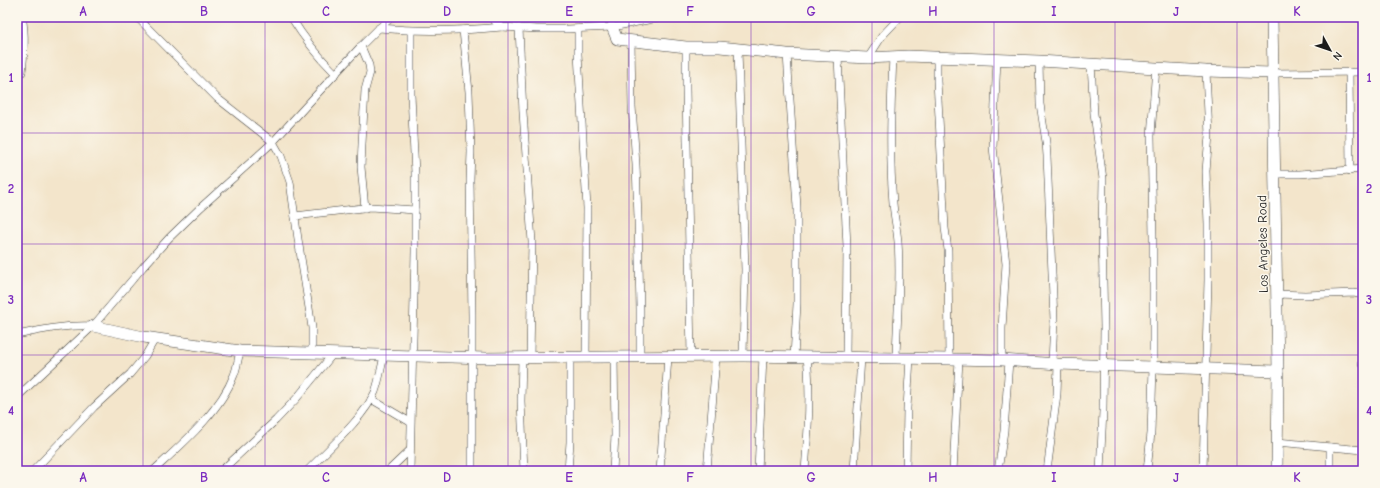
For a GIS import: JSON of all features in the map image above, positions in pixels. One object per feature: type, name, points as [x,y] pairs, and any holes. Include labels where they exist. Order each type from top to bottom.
[{"type":"street","points":[[22,17],[24,24],[24,55],[22,72]]},
{"type":"street","points":[[136,17],[218,98],[274,142],[286,168],[290,182],[312,328],[312,352]]},
{"type":"street","points":[[291,17],[303,37],[317,55],[336,74]]},
{"type":"street","points":[[17,397],[93,326],[169,238],[274,142],[361,46],[392,17]]},
{"type":"street","points":[[490,17],[502,27]]},
{"type":"street","points":[[379,28],[411,31],[463,30],[502,27],[537,29],[612,27],[663,17]]},
{"type":"street","points":[[868,58],[882,36],[900,17]]},
{"type":"street","name":"Los Angeles Road","points":[[1272,17],[1278,371],[1277,471]]},
{"type":"street","points":[[612,27],[617,39],[686,47],[720,47],[787,54],[868,58],[893,56],[997,59],[1206,71],[1272,73],[1363,72]]},
{"type":"street","points":[[519,28],[531,229],[526,358],[521,401],[524,471]]},
{"type":"street","points":[[578,28],[578,54],[587,208],[586,358]]},
{"type":"street","points":[[463,30],[470,92],[472,471]]},
{"type":"street","points":[[410,471],[415,252],[411,31]]},
{"type":"street","points":[[631,41],[632,100],[638,210],[640,356]]},
{"type":"street","points":[[361,46],[369,65],[370,72],[365,90],[361,167],[365,208]]},
{"type":"street","points":[[686,47],[692,357]]},
{"type":"street","points":[[738,50],[744,270],[743,356]]},
{"type":"street","points":[[787,54],[797,207],[797,304],[794,357]]},
{"type":"street","points":[[893,56],[891,139],[893,203],[898,241],[899,285],[896,358]]},
{"type":"street","points":[[838,57],[847,247],[846,357]]},
{"type":"street","points":[[937,57],[945,228],[948,250],[954,360],[953,471]]},
{"type":"street","points":[[997,59],[994,147],[1006,264],[1002,328],[1006,360],[1004,431],[998,471]]},
{"type":"street","points":[[1039,61],[1040,104],[1047,156],[1056,405],[1047,471]]},
{"type":"street","points":[[1091,64],[1094,114],[1103,180],[1102,233],[1104,365],[1100,471]]},
{"type":"street","points":[[1147,471],[1151,433],[1153,367],[1151,136],[1156,68]]},
{"type":"street","points":[[1203,471],[1208,224],[1206,170],[1209,135],[1206,71]]},
{"type":"street","points":[[1349,72],[1350,171]]},
{"type":"street","points":[[1275,174],[1300,174],[1363,169]]},
{"type":"street","points":[[295,216],[365,208],[415,210]]},
{"type":"street","points":[[1276,294],[1305,296],[1354,293],[1363,295]]},
{"type":"street","points":[[17,335],[46,328],[93,326],[155,339],[240,351],[312,352],[412,357],[586,358],[614,356],[807,356],[1006,360],[1055,364],[1278,371]]},
{"type":"street","points":[[33,471],[94,407],[130,374],[145,356],[155,339]]},
{"type":"street","points":[[153,471],[184,443],[204,422],[215,407],[226,391],[234,375],[240,351]]},
{"type":"street","points":[[221,471],[276,420],[333,354]]},
{"type":"street","points":[[307,471],[353,423],[371,399],[375,390],[384,356]]},
{"type":"street","points":[[613,471],[615,435],[614,356]]},
{"type":"street","points":[[758,471],[762,356]]},
{"type":"street","points":[[805,471],[810,402],[807,356]]},
{"type":"street","points":[[660,471],[668,357]]},
{"type":"street","points":[[707,471],[716,357]]},
{"type":"street","points":[[568,471],[570,442],[570,358]]},
{"type":"street","points":[[854,471],[861,358]]},
{"type":"street","points":[[906,471],[907,408],[910,358]]},
{"type":"street","points":[[371,399],[410,422]]},
{"type":"street","points":[[1277,442],[1363,450]]},
{"type":"street","points":[[1330,447],[1330,471]]},
{"type":"street","points":[[388,471],[410,451]]}]
